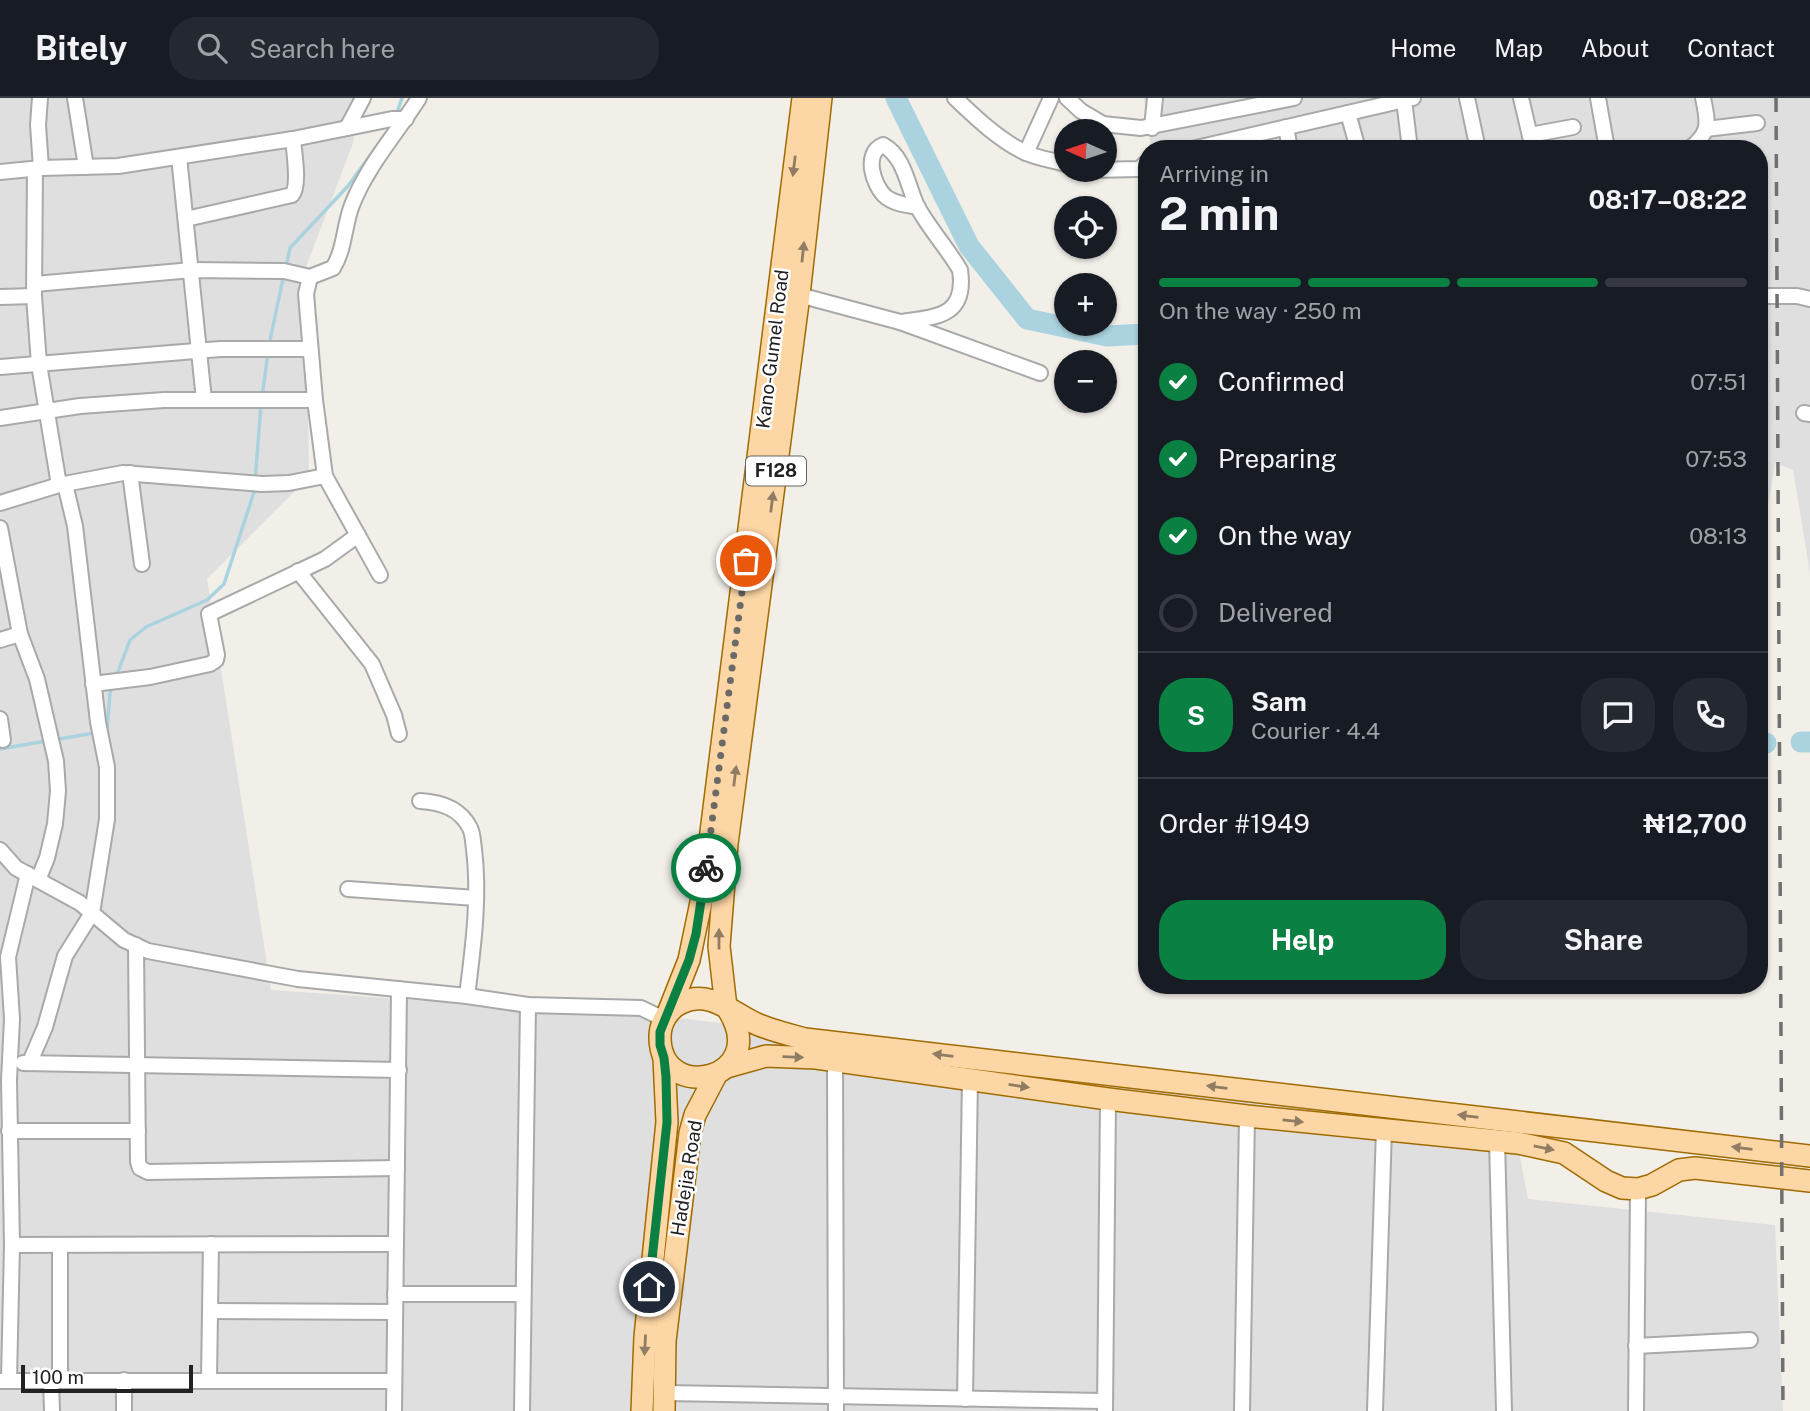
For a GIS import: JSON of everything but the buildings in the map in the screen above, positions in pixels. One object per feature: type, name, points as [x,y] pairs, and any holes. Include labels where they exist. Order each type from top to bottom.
[{"type":"main road","name":"Kano-Gumel Road","points":[[727,1009],[719,946],[726,856],[774,418],[803,98]]},
{"type":"main road","name":"Kano-Gumel Road","points":[[666,1016],[689,960],[704,888],[774,418],[799,295],[821,98]]},
{"type":"main road","points":[[666,1016],[678,1004],[689,999],[702,998],[715,1000],[727,1009],[780,1032],[845,1044],[1800,1155],[1788,1178]]},
{"type":"main road","name":"F128","points":[[721,1071],[736,1055],[740,1040],[737,1024],[727,1009]]},
{"type":"main road","name":"F128","points":[[664,1058],[660,1032],[666,1016]]},
{"type":"main road","points":[[664,1058],[681,1074],[705,1078],[766,1056],[816,1058],[1247,1116],[1497,1140],[1564,1153],[1606,1181],[1622,1188],[1637,1189],[1652,1185],[1679,1170],[1695,1168],[1810,1181]]},
{"type":"main road","name":"Hadejia Road","points":[[642,1411],[647,1312],[667,1122],[664,1058]]},
{"type":"main road","name":"Hadejia Road","points":[[664,1402],[667,1314],[690,1133],[695,1115],[721,1071]]},
{"type":"street","points":[[30,1062],[45,1027],[65,956],[92,913],[107,806],[107,767],[99,726],[105,683],[75,526],[62,485],[45,410],[39,364],[35,290],[40,98]]},
{"type":"street","points":[[75,98],[86,167]]},
{"type":"street","points":[[347,128],[363,98]]},
{"type":"street","points":[[0,297],[192,270],[288,272],[310,277],[333,268],[338,260],[350,208],[399,119],[419,98]]},
{"type":"street","points":[[955,98],[995,133],[1026,153],[1054,161]]},
{"type":"street","points":[[1026,153],[1051,98]]},
{"type":"street","points":[[1068,98],[1081,111],[1103,124],[1128,128],[1152,128],[1248,102],[1294,98]]},
{"type":"street","points":[[1152,128],[1155,98]]},
{"type":"street","points":[[1467,98],[1476,140]]},
{"type":"street","points":[[1521,98],[1531,140]]},
{"type":"street","points":[[1598,98],[1606,140]]},
{"type":"street","points":[[1700,140],[1706,129],[1703,98]]},
{"type":"street","points":[[1230,140],[1408,99],[1410,140]]},
{"type":"street","points":[[1348,113],[1355,140]]},
{"type":"street","points":[[0,172],[118,166],[293,139],[399,119]]},
{"type":"street","points":[[1706,129],[1757,123]]},
{"type":"street","points":[[1286,127],[1288,140]]},
{"type":"street","points":[[1537,140],[1573,127]]},
{"type":"street","points":[[186,219],[292,195],[296,190],[293,139]]},
{"type":"street","points":[[179,157],[204,400]]},
{"type":"street","points":[[1117,170],[1138,169]]},
{"type":"street","points":[[900,322],[948,313],[956,305],[962,281],[956,262],[918,207]]},
{"type":"street","points":[[310,277],[306,294],[310,349],[325,477],[380,575]]},
{"type":"street","points":[[799,295],[900,322],[1040,373]]},
{"type":"street","points":[[1768,296],[1810,299]]},
{"type":"street","points":[[0,367],[200,351],[310,349]]},
{"type":"street","points":[[0,418],[45,410],[164,400],[314,400]]},
{"type":"street","points":[[0,503],[62,485],[130,473],[258,484],[289,483],[325,477]]},
{"type":"street","points":[[130,473],[142,564]]},
{"type":"street","points":[[0,528],[20,634],[37,679],[56,761],[58,791],[47,858],[33,877],[8,957],[12,1020],[9,1131],[12,1245],[4,1380],[394,1381]]},
{"type":"street","points":[[105,683],[198,667],[216,660],[209,614],[325,559],[358,535]]},
{"type":"street","points":[[298,571],[372,664],[394,715],[399,734]]},
{"type":"street","points":[[0,640],[20,634]]},
{"type":"street","points":[[0,719],[3,740]]},
{"type":"street","points":[[421,801],[436,802],[455,810],[471,829],[476,866],[476,898],[467,996]]},
{"type":"street","points":[[0,850],[16,869],[80,903],[124,940],[148,951],[298,979],[528,1005],[641,1008],[666,1016]]},
{"type":"street","points":[[348,889],[476,898]]},
{"type":"street","points":[[136,945],[140,1168],[148,1172],[397,1168]]},
{"type":"street","points":[[394,1411],[399,989]]},
{"type":"street","points":[[522,1411],[528,1005]]},
{"type":"street","points":[[835,1061],[836,1404]]},
{"type":"street","points":[[11,1063],[398,1070]]},
{"type":"street","points":[[965,1399],[970,1078]]},
{"type":"street","points":[[664,1402],[836,1404],[965,1399],[1105,1406],[1108,1099]]},
{"type":"street","points":[[1242,1411],[1247,1116]]},
{"type":"street","points":[[1375,1411],[1384,1129]]},
{"type":"street","points":[[9,1131],[138,1131]]},
{"type":"street","points":[[1497,1140],[1504,1411]]},
{"type":"street","points":[[1636,1411],[1637,1189]]},
{"type":"street","points":[[209,1380],[211,1244]]},
{"type":"street","points":[[12,1245],[396,1244]]},
{"type":"street","points":[[52,1411],[56,1380],[60,1245]]},
{"type":"street","points":[[395,1294],[522,1294]]},
{"type":"street","points":[[211,1311],[395,1312]]},
{"type":"street","points":[[1636,1346],[1750,1340]]},
{"type":"street","points":[[124,1380],[124,1411]]},
{"type":"shaded area","points":[[0,98],[360,98],[353,143],[306,267],[309,477],[207,579],[271,990],[688,1019],[1513,1121],[1528,1199],[1775,1225],[1783,1411],[0,1411]]},
{"type":"shaded area","points":[[1144,98],[1810,98],[1810,573],[1793,470],[1775,463],[1768,506],[1768,140],[1150,140]]},
{"type":"waterway","points":[[396,116],[402,98]]},
{"type":"waterway","points":[[896,98],[969,246],[1027,319],[1107,336],[1138,334]]},
{"type":"waterway","points":[[286,267],[290,248],[348,186],[377,146]]},
{"type":"waterway","points":[[269,345],[284,274]]},
{"type":"waterway","points":[[262,397],[268,353]]},
{"type":"waterway","points":[[255,481],[261,405]]},
{"type":"waterway","points":[[116,677],[130,640],[146,627],[207,600],[224,584],[255,489]]},
{"type":"waterway","points":[[102,731],[107,730],[113,685]]},
{"type":"waterway","points":[[54,740],[94,733]]},
{"type":"waterway","points":[[0,749],[46,741]]},
{"type":"waterway","points":[[1801,742],[1810,742]]},
{"type":"railway","points":[[1776,98],[1783,1411]]},
{"type":"way so far","points":[[706,868],[746,561]]},
{"type":"route","points":[[649,1287],[668,1101],[660,1032],[689,960],[696,934],[706,868]]}]
